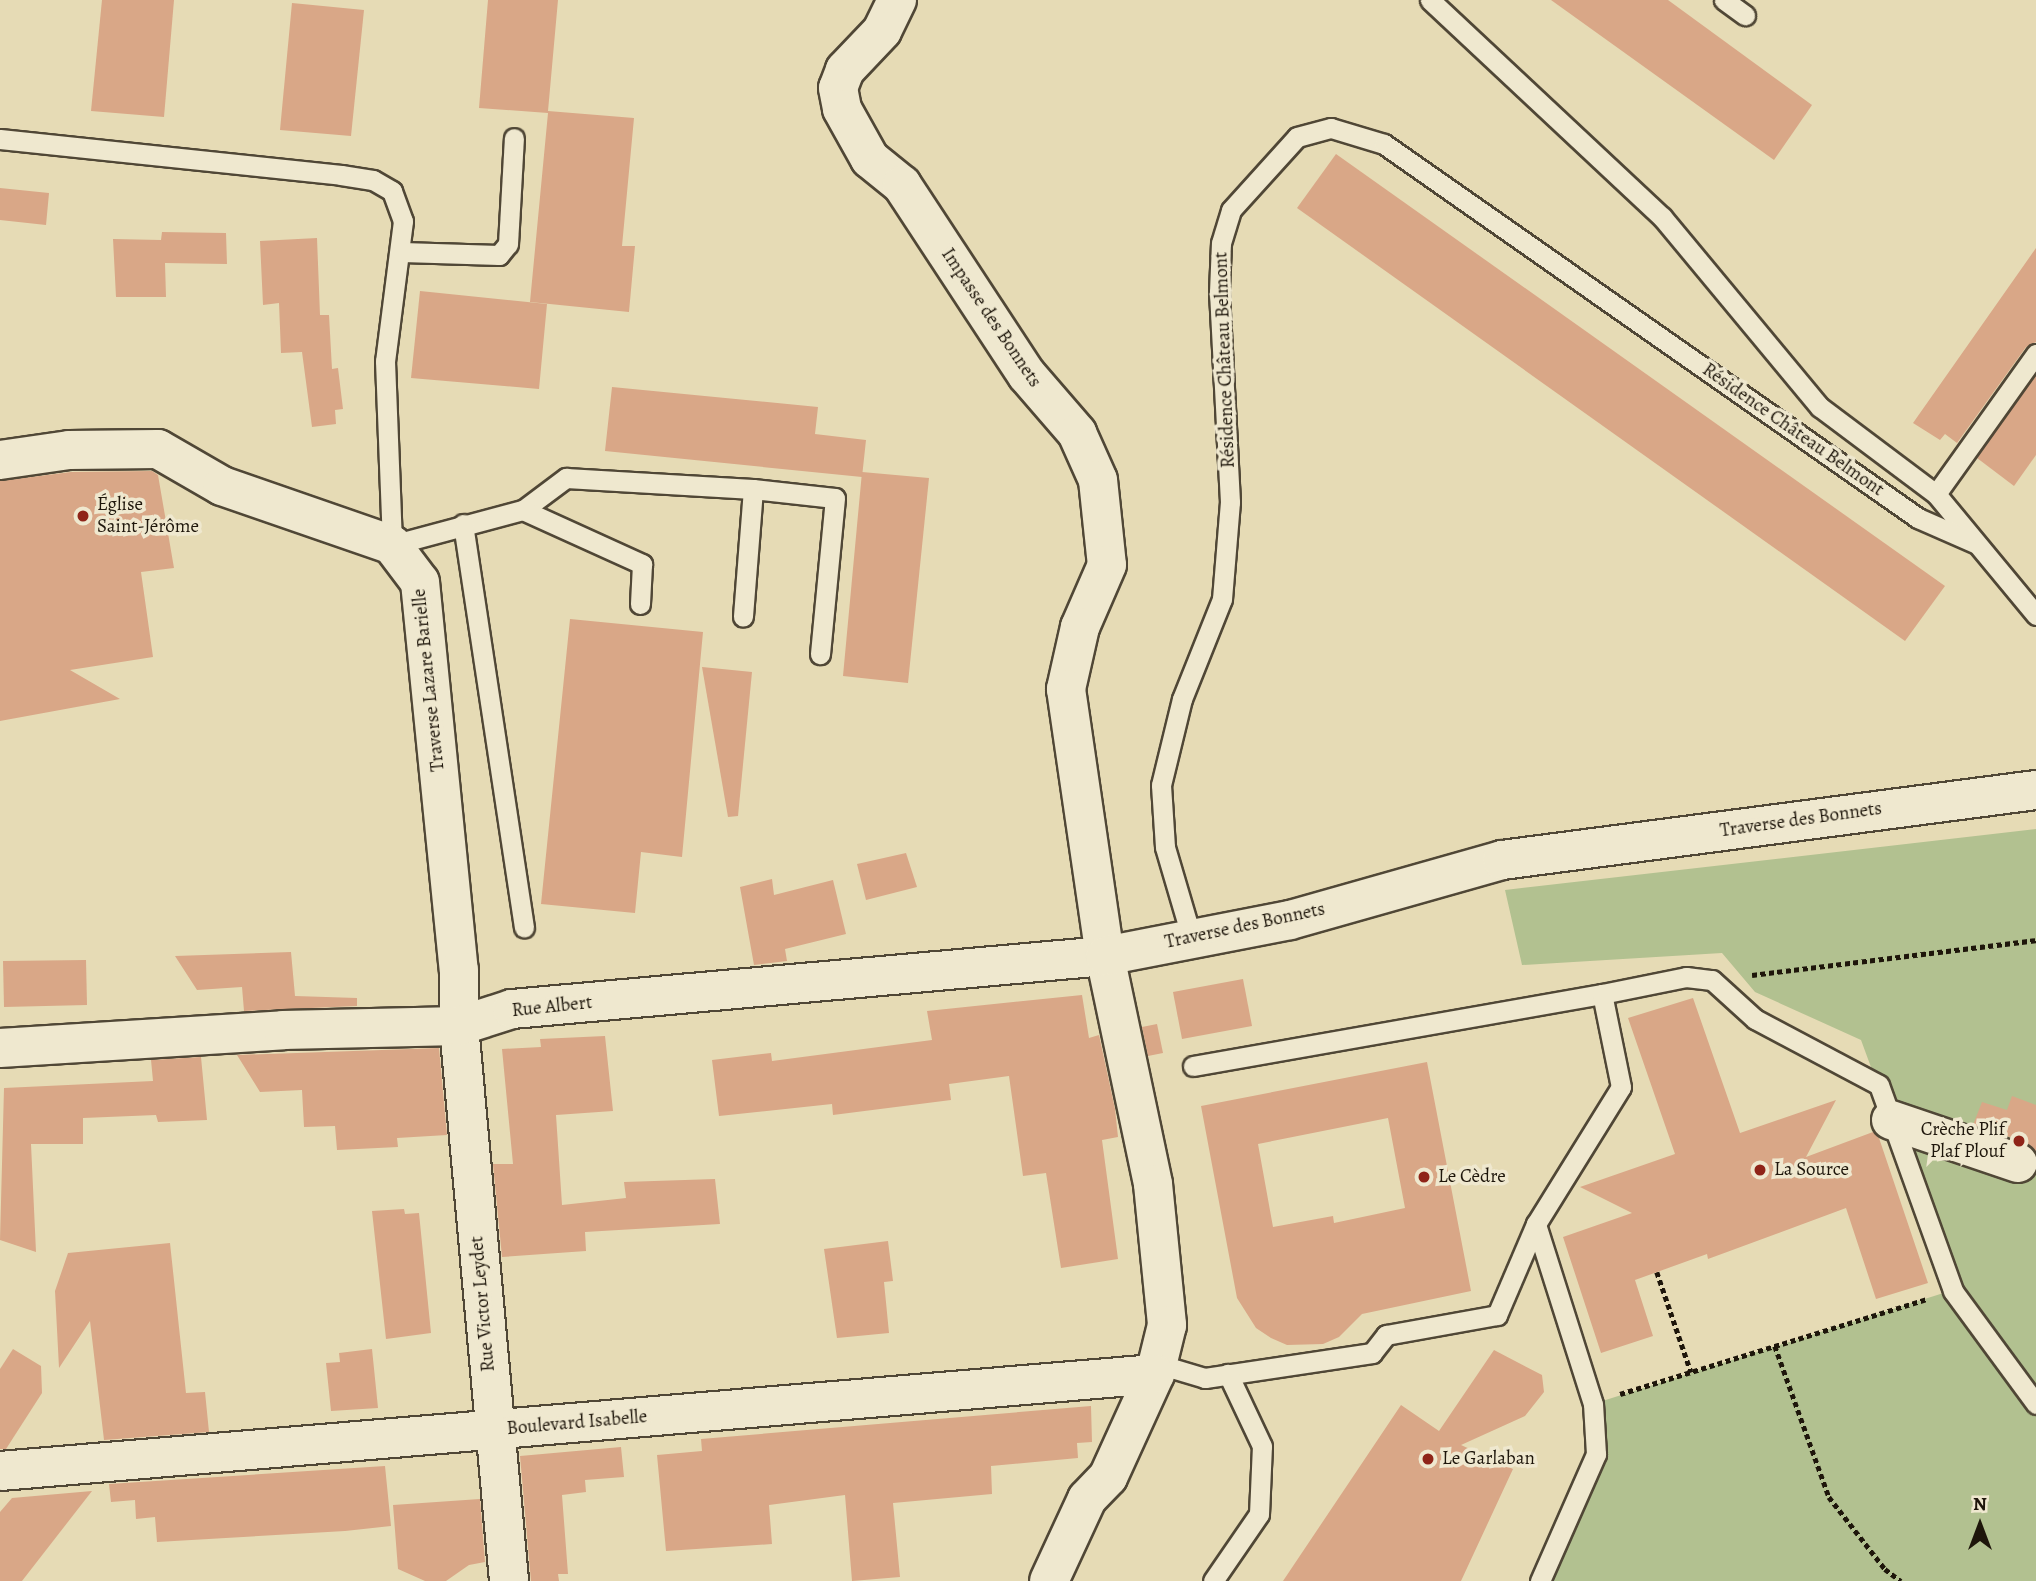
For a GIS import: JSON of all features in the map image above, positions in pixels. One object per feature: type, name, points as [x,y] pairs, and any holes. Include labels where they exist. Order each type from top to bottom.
[{"type":"street","name":"Impasse des Bonnets","points":[[897,0],[883,31],[845,70],[838,88],[842,109],[870,159],[902,185],[1027,375],[1077,433],[1098,480],[1107,565],[1080,627],[1066,689],[1105,956]]},
{"type":"street","points":[[0,460],[69,450],[159,449],[222,486],[392,545]]},
{"type":"street","name":"Traverse Lazare Barielle","points":[[392,545],[420,582],[458,970],[458,1026]]},
{"type":"street","name":"Traverse des Bonnets","points":[[1105,956],[1290,919],[1502,860],[2036,790]]},
{"type":"street","name":"Rue Albert","points":[[0,1048],[283,1030],[458,1026],[512,1009],[1105,956]]},
{"type":"street","points":[[1049,1581],[1087,1499],[1108,1477],[1156,1369],[1167,1325],[1153,1184],[1105,956]]},
{"type":"street","name":"Rue Victor Leydet","points":[[458,1026],[509,1581]]},
{"type":"street","points":[[1891,1120],[2018,1163]]},
{"type":"street","name":"Boulevard Isabelle","points":[[0,1471],[495,1430],[1156,1369]]},
{"type":"lane","name":"Résidence Château Belmont","points":[[1430,0],[1661,218],[1820,407],[1936,494],[2036,615]]},
{"type":"lane","points":[[1724,0],[1745,15]]},
{"type":"lane","name":"Résidence Château Belmont","points":[[1192,939],[1165,847],[1161,785],[1182,699],[1222,599],[1230,502],[1219,292],[1221,243],[1231,210],[1297,137],[1331,128],[1384,144],[1919,518],[1975,543]]},
{"type":"lane","points":[[402,251],[499,256],[508,244],[514,138]]},
{"type":"lane","points":[[0,139],[373,180],[392,191],[400,206],[402,251],[385,361],[392,545],[523,510],[566,478],[753,489],[835,498],[820,654]]},
{"type":"lane","points":[[1936,494],[2036,354]]},
{"type":"lane","points":[[743,617],[753,489]]},
{"type":"lane","points":[[523,510],[642,564],[640,604]]},
{"type":"lane","points":[[463,524],[524,927]]},
{"type":"lane","points":[[1193,1066],[1602,994],[1686,976],[1712,981],[1755,1019],[1879,1085],[1953,1291],[2036,1404]]},
{"type":"lane","points":[[1156,1369],[1205,1378],[1373,1353],[1386,1335],[1497,1315],[1536,1224],[1621,1087],[1602,994]]},
{"type":"lane","points":[[1536,1224],[1593,1404],[1597,1454],[1540,1581]]},
{"type":"lane","points":[[1213,1581],[1259,1514],[1262,1446],[1228,1374]]},
{"type":"path","points":[[1712,981],[2036,940]]},
{"type":"path","points":[[1657,1272],[1691,1373]]},
{"type":"path","points":[[1593,1404],[1953,1291]]},
{"type":"path","points":[[1775,1346],[1829,1497],[1885,1569],[1901,1581]]},
{"type":"green space","points":[[2036,829],[2036,1581],[1540,1581],[1596,1454],[1593,1404],[1953,1290],[1861,1040],[1755,992],[1722,953],[1522,965],[1505,890]]},
{"type":"building","points":[[102,0],[174,0],[164,117],[91,111]]},
{"type":"building","points":[[488,0],[558,0],[548,111],[634,118],[622,246],[635,246],[629,312],[530,302],[548,113],[479,108]]},
{"type":"building","points":[[1551,0],[1668,0],[1812,105],[1774,160]]},
{"type":"building","points":[[292,3],[364,10],[351,136],[280,130]]},
{"type":"building","points":[[1336,154],[1945,586],[1905,641],[1297,208]]},
{"type":"building","points":[[0,188],[49,193],[46,225],[0,220]]},
{"type":"building","points":[[162,232],[226,233],[227,264],[165,263],[166,297],[116,297],[113,239],[161,240]]},
{"type":"building","points":[[317,238],[320,315],[329,315],[332,369],[338,368],[343,409],[335,410],[336,424],[312,427],[302,352],[281,353],[279,303],[263,305],[260,241]]},
{"type":"building","points":[[2036,248],[2036,342],[2026,347],[1957,443],[1945,434],[1940,440],[1913,423]]},
{"type":"building","points":[[420,291],[547,304],[539,389],[411,378]]},
{"type":"building","points":[[2036,375],[2036,455],[2014,486],[1977,458]]},
{"type":"building","points":[[612,387],[818,407],[815,434],[866,440],[862,477],[605,451]]},
{"type":"building","points":[[152,471],[158,475],[174,568],[141,572],[153,657],[70,670],[120,699],[0,721],[0,481],[71,472]]},
{"type":"building","points":[[862,472],[929,478],[908,683],[843,676]]},
{"type":"building","points":[[570,619],[703,632],[682,857],[641,852],[635,913],[541,904]]},
{"type":"building","points":[[702,667],[752,672],[738,816],[728,817]]},
{"type":"building","points":[[906,853],[917,887],[866,900],[857,864]]},
{"type":"building","points":[[772,879],[774,895],[833,880],[846,934],[785,949],[787,961],[754,965],[740,887]]},
{"type":"building","points":[[291,952],[295,996],[357,998],[357,1006],[244,1011],[242,987],[197,990],[175,956]]},
{"type":"building","points":[[86,960],[87,1005],[4,1007],[3,961]]},
{"type":"building","points":[[1243,979],[1252,1026],[1182,1039],[1173,992]]},
{"type":"building","points":[[1082,995],[1089,1038],[1099,1035],[1115,1109],[1118,1137],[1102,1140],[1118,1259],[1061,1268],[1046,1173],[1023,1176],[1009,1076],[949,1084],[951,1100],[833,1115],[832,1104],[719,1116],[712,1060],[771,1053],[772,1061],[932,1040],[927,1011]]},
{"type":"building","name":"La Source","points":[[1693,998],[1740,1133],[1836,1100],[1806,1157],[1873,1132],[1879,1138],[1928,1283],[1876,1299],[1846,1208],[1708,1259],[1707,1254],[1635,1280],[1653,1336],[1601,1353],[1563,1237],[1632,1213],[1580,1187],[1675,1154],[1628,1018]]},
{"type":"building","points":[[1157,1024],[1163,1053],[1148,1056],[1142,1027]]},
{"type":"building","points":[[605,1036],[613,1111],[556,1115],[562,1205],[626,1198],[624,1182],[715,1179],[720,1224],[585,1232],[586,1251],[502,1257],[493,1164],[513,1164],[502,1049],[541,1047],[540,1039]]},
{"type":"building","points":[[439,1048],[447,1135],[397,1138],[398,1147],[337,1150],[335,1126],[304,1127],[302,1090],[260,1092],[237,1055]]},
{"type":"building","points":[[201,1057],[207,1120],[158,1122],[156,1115],[83,1118],[83,1144],[31,1144],[36,1252],[0,1240],[4,1088],[153,1081],[151,1060]]},
{"type":"building","name":"Le Cèdre","points":[[1427,1062],[1471,1291],[1362,1314],[1339,1337],[1323,1344],[1287,1345],[1256,1328],[1237,1298],[1201,1106]],"holes":[[[1388,1118],[1405,1208],[1334,1223],[1333,1216],[1273,1227],[1258,1144]]]},
{"type":"building","name":"Crèche Plif Plaf Plouf","points":[[2012,1096],[2036,1105],[2036,1152],[2025,1142],[1973,1125],[1982,1102],[2007,1110]]},
{"type":"building","points":[[404,1209],[405,1214],[419,1213],[431,1333],[386,1339],[372,1211]]},
{"type":"building","points":[[888,1241],[893,1281],[884,1282],[889,1333],[837,1338],[824,1249]]},
{"type":"building","points":[[170,1243],[186,1393],[205,1392],[209,1432],[104,1440],[90,1321],[59,1368],[55,1291],[68,1253]]},
{"type":"building","points":[[13,1349],[41,1366],[42,1393],[6,1449],[0,1449],[0,1369]]},
{"type":"building","points":[[372,1349],[378,1408],[331,1411],[326,1363],[340,1362],[339,1353]]},
{"type":"building","name":"Le Garlaban","points":[[1494,1350],[1542,1375],[1544,1392],[1525,1416],[1461,1445],[1513,1469],[1461,1581],[1283,1581],[1401,1405],[1439,1431]]},
{"type":"building","points":[[1091,1406],[1092,1442],[1077,1443],[1078,1458],[991,1466],[992,1494],[893,1503],[900,1577],[852,1581],[845,1495],[769,1505],[772,1544],[666,1551],[657,1455],[702,1451],[701,1439]]},
{"type":"building","points":[[621,1447],[624,1477],[585,1480],[586,1492],[562,1495],[568,1574],[558,1574],[559,1581],[531,1581],[520,1456]]},
{"type":"building","points":[[385,1466],[391,1526],[345,1531],[157,1542],[155,1517],[136,1519],[135,1500],[111,1502],[109,1484]]},
{"type":"building","points":[[92,1491],[22,1581],[0,1581],[0,1512],[12,1498]]},
{"type":"building","points":[[480,1499],[485,1562],[469,1565],[446,1581],[425,1581],[398,1569],[393,1505]]},
{"type":"place","name":"Église Saint-Jérôme","points":[[83,516]]},
{"type":"place","name":"Crèche Plif Plaf Plouf","points":[[2019,1141]]},
{"type":"place","name":"La Source","points":[[1760,1170]]},
{"type":"place","name":"Le Cèdre","points":[[1424,1177]]},
{"type":"place","name":"Le Garlaban","points":[[1428,1459]]}]
